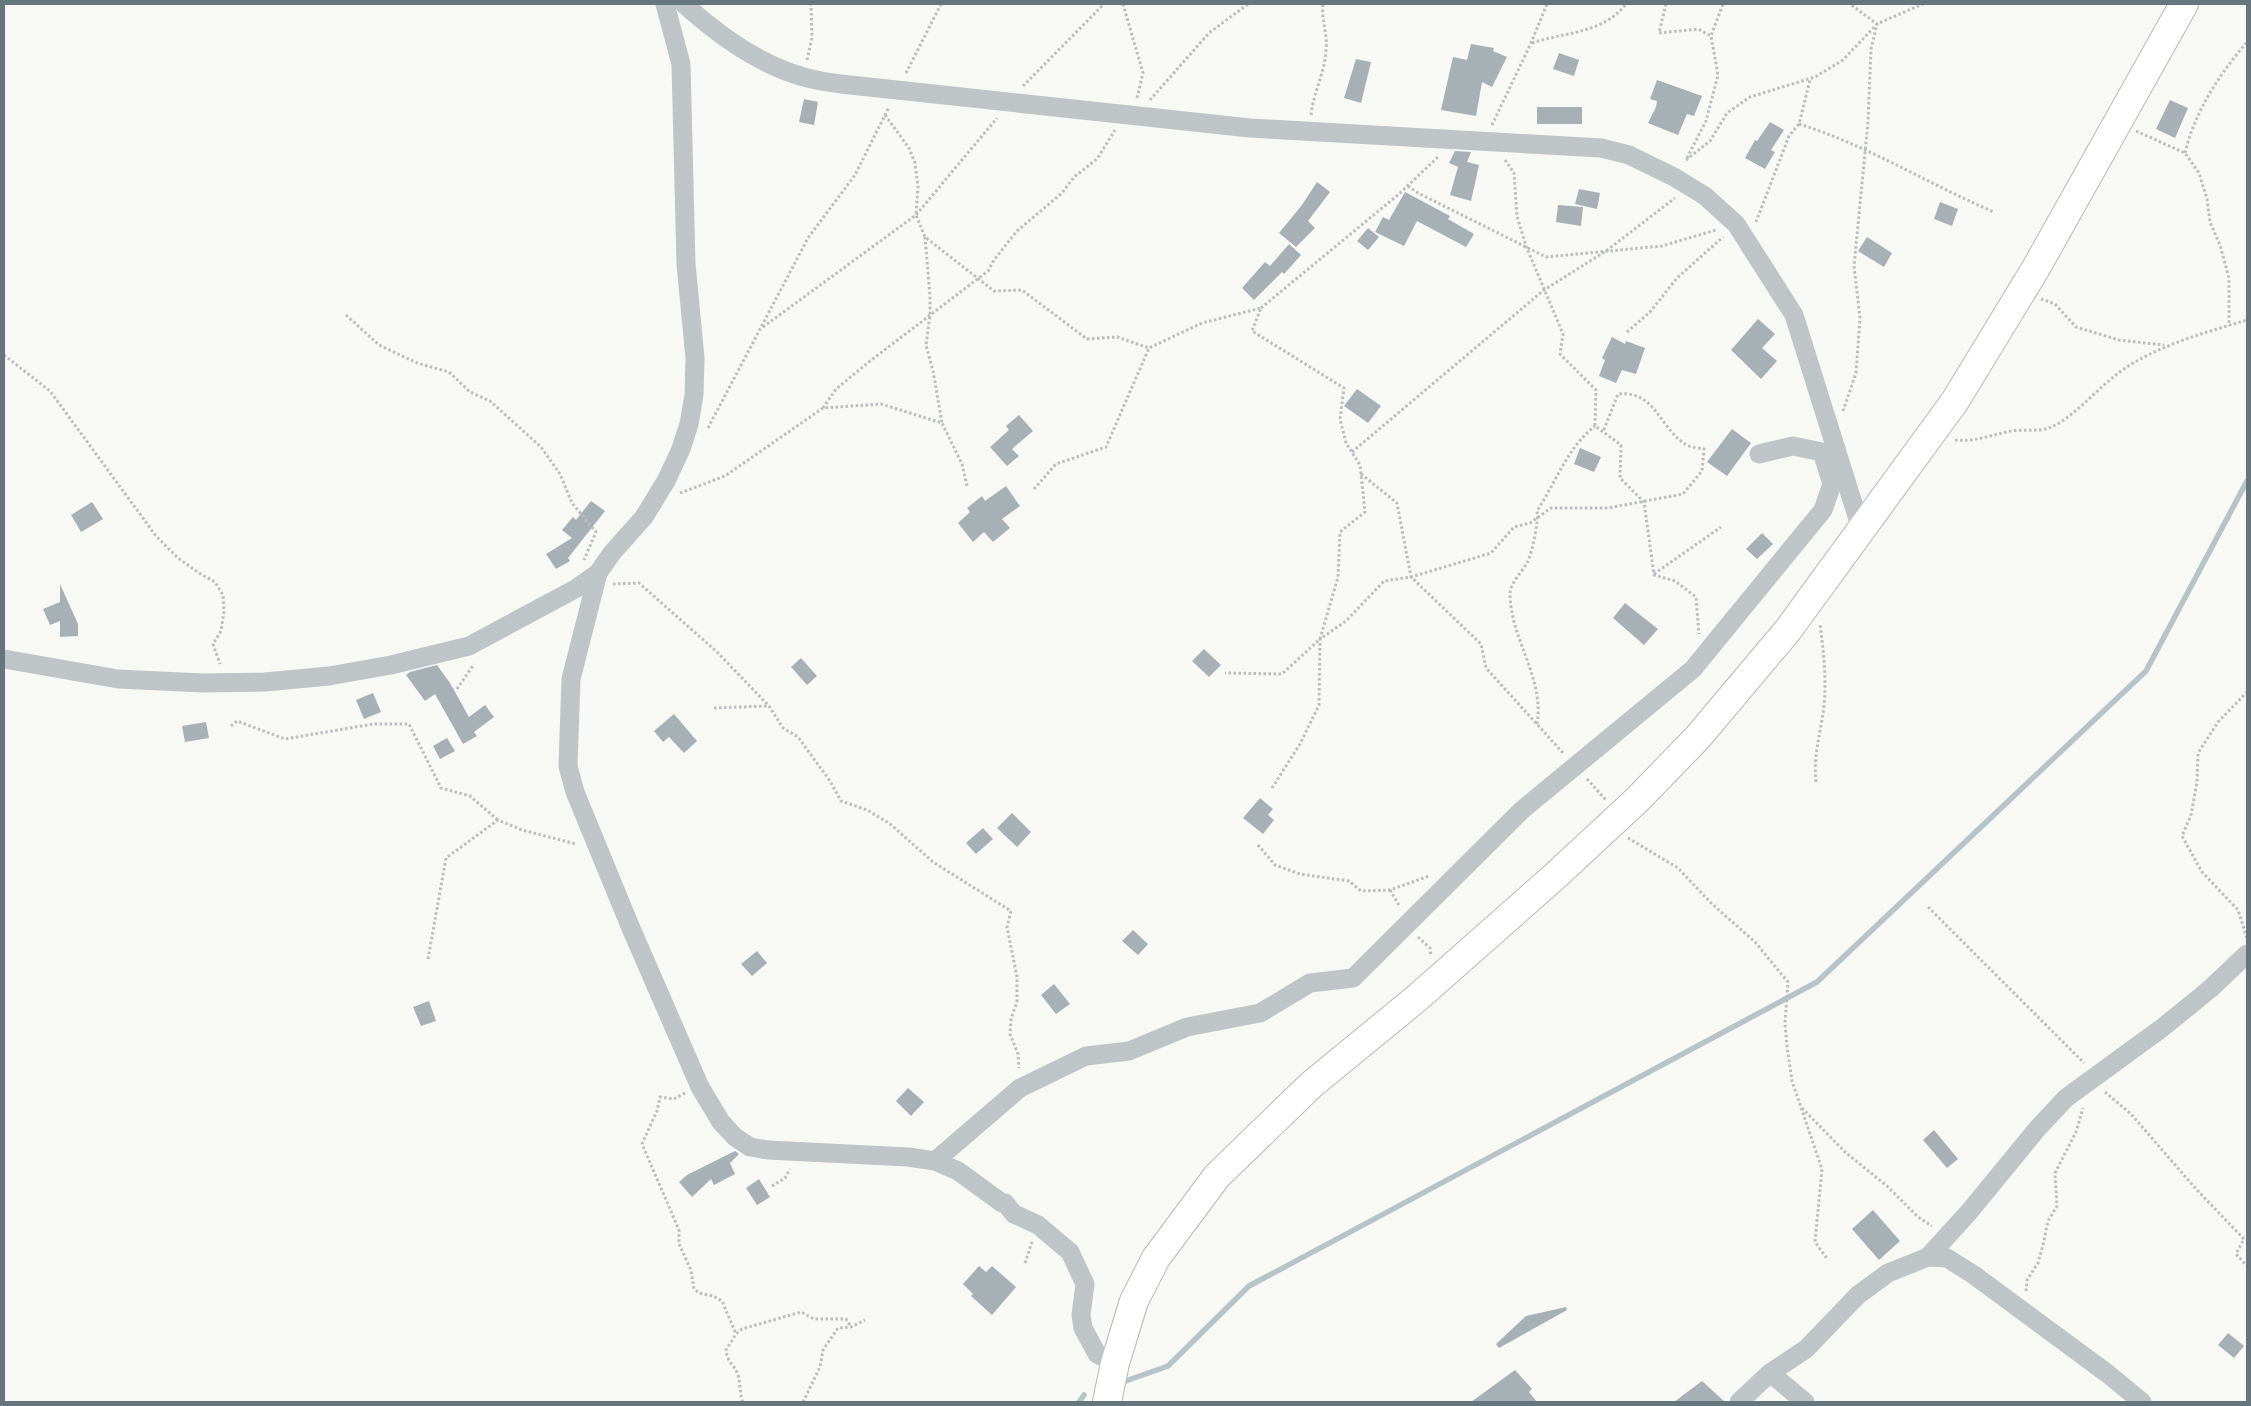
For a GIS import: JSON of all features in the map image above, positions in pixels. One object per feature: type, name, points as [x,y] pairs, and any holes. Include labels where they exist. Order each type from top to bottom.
[{"type":"main road","points":[[1107,1402],[1115,1363],[1134,1301],[1156,1258],[1217,1176],[1311,1085],[1436,981],[1614,821],[1698,737],[1788,630],[1862,532],[1955,401],[2022,291],[2184,4]]},
{"type":"street","points":[[665,4],[681,64],[686,264],[695,358],[694,395],[689,424],[681,450],[652,504],[644,518],[612,552],[590,582],[571,679],[568,766],[575,792],[700,1087],[721,1122],[735,1137],[750,1147],[768,1150],[935,1161],[958,1171],[1002,1203],[1005,1203],[1014,1214],[1038,1224],[1070,1252],[1085,1284],[1081,1315],[1084,1328],[1097,1354],[1115,1363]]},
{"type":"street","points":[[684,4],[700,18],[766,63],[803,77],[842,84],[1135,116],[1309,131],[1601,148],[1628,155],[1690,186],[1720,207],[1736,224],[1794,315],[1862,532]]},
{"type":"street","points":[[935,1161],[1020,1088],[1086,1056],[1128,1051],[1188,1027],[1260,1013],[1310,984],[1353,978],[1522,810],[1693,669],[1823,510],[1832,484],[1822,452],[1793,446],[1759,454]]},
{"type":"street","points":[[4,659],[118,679],[235,683],[328,676],[391,665],[469,646],[590,582]]},
{"type":"street","points":[[1928,1257],[2066,1098],[2183,1011],[2247,954]]},
{"type":"street","points":[[1739,1402],[1770,1373],[1806,1348],[1858,1295],[1888,1273],[1928,1257],[1947,1258],[2108,1374],[2142,1402]]},
{"type":"street","points":[[1770,1373],[1805,1402]]},
{"type":"path","points":[[803,77],[812,38],[811,4]]},
{"type":"path","points":[[704,435],[808,238],[855,175],[941,4]]},
{"type":"path","points":[[760,329],[916,215],[1010,102],[1104,4]]},
{"type":"path","points":[[1124,4],[1143,73],[1135,116]]},
{"type":"path","points":[[652,504],[725,476],[823,408],[836,389],[988,271],[1017,232],[1062,192],[1074,177],[1097,159],[1114,132],[1135,116],[1185,63],[1209,33],[1248,4]]},
{"type":"path","points":[[1309,131],[1312,108],[1326,51],[1326,33],[1321,18],[1323,4]]},
{"type":"path","points":[[1536,724],[1539,711],[1538,690],[1517,636],[1510,590],[1527,562],[1539,519],[1537,511],[1548,494],[1554,478],[1582,437],[1595,426],[1596,390],[1560,354],[1563,334],[1526,246],[1517,216],[1514,173],[1503,157],[1486,141],[1496,114],[1531,43],[1547,4]]},
{"type":"path","points":[[1531,43],[1551,37],[1576,34],[1600,25],[1626,4]]},
{"type":"path","points":[[1666,4],[1660,33],[1698,29],[1711,36]]},
{"type":"path","points":[[1674,177],[1686,160],[1706,121],[1718,74],[1711,36],[1723,4]]},
{"type":"path","points":[[1850,4],[1876,24]]},
{"type":"path","points":[[1686,160],[1710,141],[1727,114],[1750,97],[1810,79],[1843,60],[1876,24],[1923,4]]},
{"type":"path","points":[[1834,440],[1856,373],[1860,318],[1854,266],[1868,122],[1871,49],[1876,24]]},
{"type":"path","points":[[2185,153],[2191,129],[2223,70],[2247,42]]},
{"type":"path","points":[[1748,244],[1764,198],[1787,143],[1799,124],[1810,79]]},
{"type":"path","points":[[885,115],[909,148],[915,164],[918,187],[916,215],[925,237],[930,315],[926,345],[940,402],[942,423],[962,464],[967,486]]},
{"type":"path","points":[[2117,122],[2185,153],[2199,173],[2207,199],[2210,222],[2220,245],[2229,278],[2229,326]]},
{"type":"path","points":[[1799,124],[1822,131],[1949,193],[1994,212]]},
{"type":"path","points":[[1034,489],[1056,464],[1106,447],[1149,348],[1202,323],[1261,308],[1408,186],[1456,140]]},
{"type":"path","points":[[1408,186],[1418,194],[1546,257],[1662,246],[1736,224]]},
{"type":"path","points":[[1352,452],[1544,290],[1606,251],[1690,186]]},
{"type":"path","points":[[1627,332],[1650,312],[1677,278],[1736,224]]},
{"type":"path","points":[[925,237],[994,291],[1022,290],[1087,339],[1117,337],[1149,348]]},
{"type":"path","points":[[2022,291],[2054,304],[2076,327],[2119,340],[2166,345]]},
{"type":"path","points":[[1261,308],[1252,331],[1344,388],[1340,419],[1346,443],[1360,465],[1366,512],[1340,532],[1338,577],[1320,639],[1319,705],[1300,744],[1272,788]]},
{"type":"path","points":[[346,315],[379,345],[417,363],[449,372],[470,392],[490,401],[541,447],[560,474],[572,503],[596,532],[580,568],[590,582],[639,583],[717,652],[769,706],[783,728],[798,737],[830,781],[841,801],[867,810],[889,823],[933,862],[1011,911],[1007,927],[1017,977],[1017,1002],[1011,1019],[1010,1034],[1018,1054],[1020,1088]]},
{"type":"path","points":[[1929,438],[1969,442],[2012,431],[2048,428],[2077,409],[2105,382],[2129,365],[2166,345],[2247,320]]},
{"type":"path","points":[[4,355],[50,391],[156,536],[178,558],[199,574],[215,582],[223,595],[224,611],[221,631],[213,644],[220,665],[235,683]]},
{"type":"path","points":[[1225,673],[1282,674],[1320,639],[1346,621],[1384,581],[1411,577],[1491,552],[1514,527],[1530,524],[1551,508],[1608,508],[1683,494],[1702,471],[1704,449],[1685,445],[1668,427],[1656,410],[1644,400],[1629,393],[1618,394],[1603,432]]},
{"type":"path","points":[[823,408],[881,404],[942,423]]},
{"type":"path","points":[[1595,426],[1621,445],[1620,478],[1644,502],[1654,575]]},
{"type":"path","points":[[1361,474],[1397,503],[1411,577],[1481,644],[1486,668],[1576,766],[1614,821],[1678,868],[1712,904],[1755,942],[1788,982],[1785,1023],[1792,1081],[1822,1169],[1815,1242],[1828,1260]]},
{"type":"path","points":[[1654,575],[1721,527]]},
{"type":"path","points":[[1654,575],[1675,581],[1696,597],[1701,659]]},
{"type":"path","points":[[1814,596],[1825,664],[1824,705],[1813,761],[1816,782]]},
{"type":"path","points":[[2247,692],[2218,722],[2198,754],[2197,782],[2191,815],[2182,836],[2202,872],[2238,910],[2247,938]]},
{"type":"path","points":[[714,708],[769,706]]},
{"type":"path","points":[[231,726],[238,721],[285,739],[373,724],[409,724],[441,788],[470,796],[498,820],[522,830],[599,850]]},
{"type":"path","points":[[428,959],[446,858],[498,820]]},
{"type":"path","points":[[1258,845],[1275,866],[1300,874],[1349,881],[1361,891],[1390,890],[1435,874]]},
{"type":"path","points":[[1412,920],[1416,934],[1430,948],[1436,981]]},
{"type":"path","points":[[2024,1312],[2027,1280],[2038,1263],[2048,1221],[2057,1206],[2056,1173],[2076,1132],[2097,1076]]},
{"type":"path","points":[[700,1087],[674,1099],[660,1097],[658,1111],[642,1144],[679,1230],[679,1244],[690,1270],[694,1289],[722,1301],[736,1334]]},
{"type":"path","points":[[1800,1106],[1845,1152],[1887,1186],[1918,1217],[1947,1236]]},
{"type":"path","points":[[743,1402],[739,1392],[738,1374],[727,1357],[726,1350],[736,1334],[747,1326],[757,1326],[801,1312],[814,1319],[846,1318],[851,1327]]},
{"type":"path","points":[[803,1402],[820,1367],[823,1350],[838,1328],[851,1327],[866,1320]]},
{"type":"building","points":[[1471,44],[1494,48],[1493,51],[1507,57],[1492,87],[1482,82],[1476,116],[1441,110],[1453,57],[1467,60]]},
{"type":"building","points":[[1559,53],[1579,60],[1574,76],[1553,69]]},
{"type":"building","points":[[1356,59],[1371,62],[1361,103],[1344,98]]},
{"type":"building","points":[[1657,80],[1702,96],[1694,116],[1687,114],[1678,135],[1648,123],[1656,107],[1657,101],[1650,99]]},
{"type":"building","points":[[804,99],[818,102],[814,125],[799,122]]},
{"type":"building","points":[[2170,100],[2188,108],[2175,138],[2156,129]]},
{"type":"building","points":[[1537,107],[1582,107],[1582,124],[1537,124]]},
{"type":"building","points":[[1770,122],[1784,130],[1771,150],[1775,152],[1765,169],[1745,158],[1755,140],[1757,141]]},
{"type":"building","points":[[1455,151],[1471,152],[1467,162],[1479,165],[1471,201],[1450,195],[1458,167],[1449,163]]},
{"type":"building","points":[[1317,182],[1330,192],[1308,221],[1315,228],[1296,247],[1279,233],[1302,205]]},
{"type":"building","points":[[1579,189],[1600,193],[1597,209],[1575,204]]},
{"type":"building","points":[[1405,192],[1450,216],[1448,219],[1474,234],[1466,247],[1417,221],[1404,246],[1375,232],[1383,217],[1389,220]]},
{"type":"building","points":[[1940,202],[1958,209],[1952,226],[1934,219]]},
{"type":"building","points":[[1558,205],[1583,207],[1581,226],[1556,222]]},
{"type":"building","points":[[1368,228],[1379,237],[1368,250],[1357,241]]},
{"type":"building","points":[[1867,237],[1892,253],[1884,267],[1858,251]]},
{"type":"building","points":[[1289,244],[1301,255],[1284,274],[1282,272],[1254,300],[1242,288],[1265,262],[1270,266]]},
{"type":"building","points":[[1758,319],[1775,334],[1762,348],[1777,361],[1761,379],[1731,350]]},
{"type":"building","points":[[1612,337],[1625,344],[1626,341],[1645,348],[1636,374],[1622,370],[1616,383],[1599,376],[1605,360],[1602,358]]},
{"type":"building","points":[[1357,389],[1381,406],[1368,423],[1344,406]]},
{"type":"building","points":[[1019,415],[1033,431],[1012,449],[1019,456],[1007,466],[990,447],[1009,430],[1006,426]]},
{"type":"building","points":[[1732,429],[1751,443],[1727,476],[1707,462]]},
{"type":"building","points":[[1580,448],[1601,457],[1594,472],[1574,464]]},
{"type":"building","points":[[1006,486],[1020,506],[1002,519],[1010,528],[993,542],[984,532],[973,542],[958,523],[970,512],[967,508],[982,496],[985,501]]},
{"type":"building","points":[[591,501],[605,511],[568,558],[570,561],[556,569],[546,554],[572,538],[562,530],[573,517],[576,520]]},
{"type":"building","points":[[92,502],[103,519],[81,532],[71,515]]},
{"type":"building","points":[[1762,533],[1773,544],[1757,559],[1746,549]]},
{"type":"building","points":[[60,584],[78,624],[78,636],[60,637],[60,621],[50,625],[43,609],[60,602]]},
{"type":"building","points":[[1625,603],[1658,629],[1644,645],[1613,618]]},
{"type":"building","points":[[1204,649],[1221,665],[1209,677],[1192,661]]},
{"type":"building","points":[[801,658],[817,676],[807,685],[791,667]]},
{"type":"building","points":[[437,665],[450,683],[469,717],[485,705],[494,717],[474,732],[477,736],[463,744],[435,694],[425,701],[406,675],[410,672]]},
{"type":"building","points":[[373,693],[381,712],[364,719],[356,700]]},
{"type":"building","points":[[674,714],[697,741],[684,753],[669,737],[663,742],[654,731]]},
{"type":"building","points":[[206,722],[209,738],[185,742],[182,726]]},
{"type":"building","points":[[447,738],[455,751],[440,759],[433,746]]},
{"type":"building","points":[[1260,798],[1273,809],[1268,815],[1274,820],[1263,834],[1243,818]]},
{"type":"building","points":[[1012,813],[1031,832],[1017,847],[997,828]]},
{"type":"building","points":[[983,828],[993,839],[976,854],[966,843]]},
{"type":"building","points":[[1133,930],[1148,944],[1138,955],[1122,941]]},
{"type":"building","points":[[757,951],[767,963],[752,976],[741,964]]},
{"type":"building","points":[[1054,984],[1070,1004],[1056,1014],[1041,995]]},
{"type":"building","points":[[429,1001],[436,1021],[421,1026],[413,1007]]},
{"type":"building","points":[[908,1088],[924,1102],[911,1116],[896,1101]]},
{"type":"building","points":[[1934,1130],[1958,1159],[1947,1168],[1923,1140]]},
{"type":"building","points":[[735,1151],[739,1154],[730,1163],[735,1174],[714,1185],[711,1179],[692,1197],[679,1182],[687,1175]]},
{"type":"building","points":[[759,1179],[770,1197],[757,1205],[746,1188]]},
{"type":"building","points":[[1873,1210],[1900,1241],[1879,1260],[1852,1229]]},
{"type":"building","points":[[979,1266],[986,1272],[992,1266],[1016,1287],[992,1315],[971,1296],[973,1294],[963,1284]]},
{"type":"building","points":[[1566,1307],[1567,1310],[1499,1348],[1496,1344],[1526,1316]]},
{"type":"building","points":[[2228,1333],[2244,1346],[2234,1358],[2218,1345]]},
{"type":"building","points":[[1515,1370],[1532,1389],[1529,1392],[1537,1402],[1471,1402]]},
{"type":"building","points":[[1702,1381],[1725,1402],[1674,1402]]},
{"type":"waterway","points":[[1120,1383],[1168,1366],[1249,1286],[1817,982],[2146,671],[2247,481]]},
{"type":"waterway","points":[[1079,1402],[1084,1395]]}]
